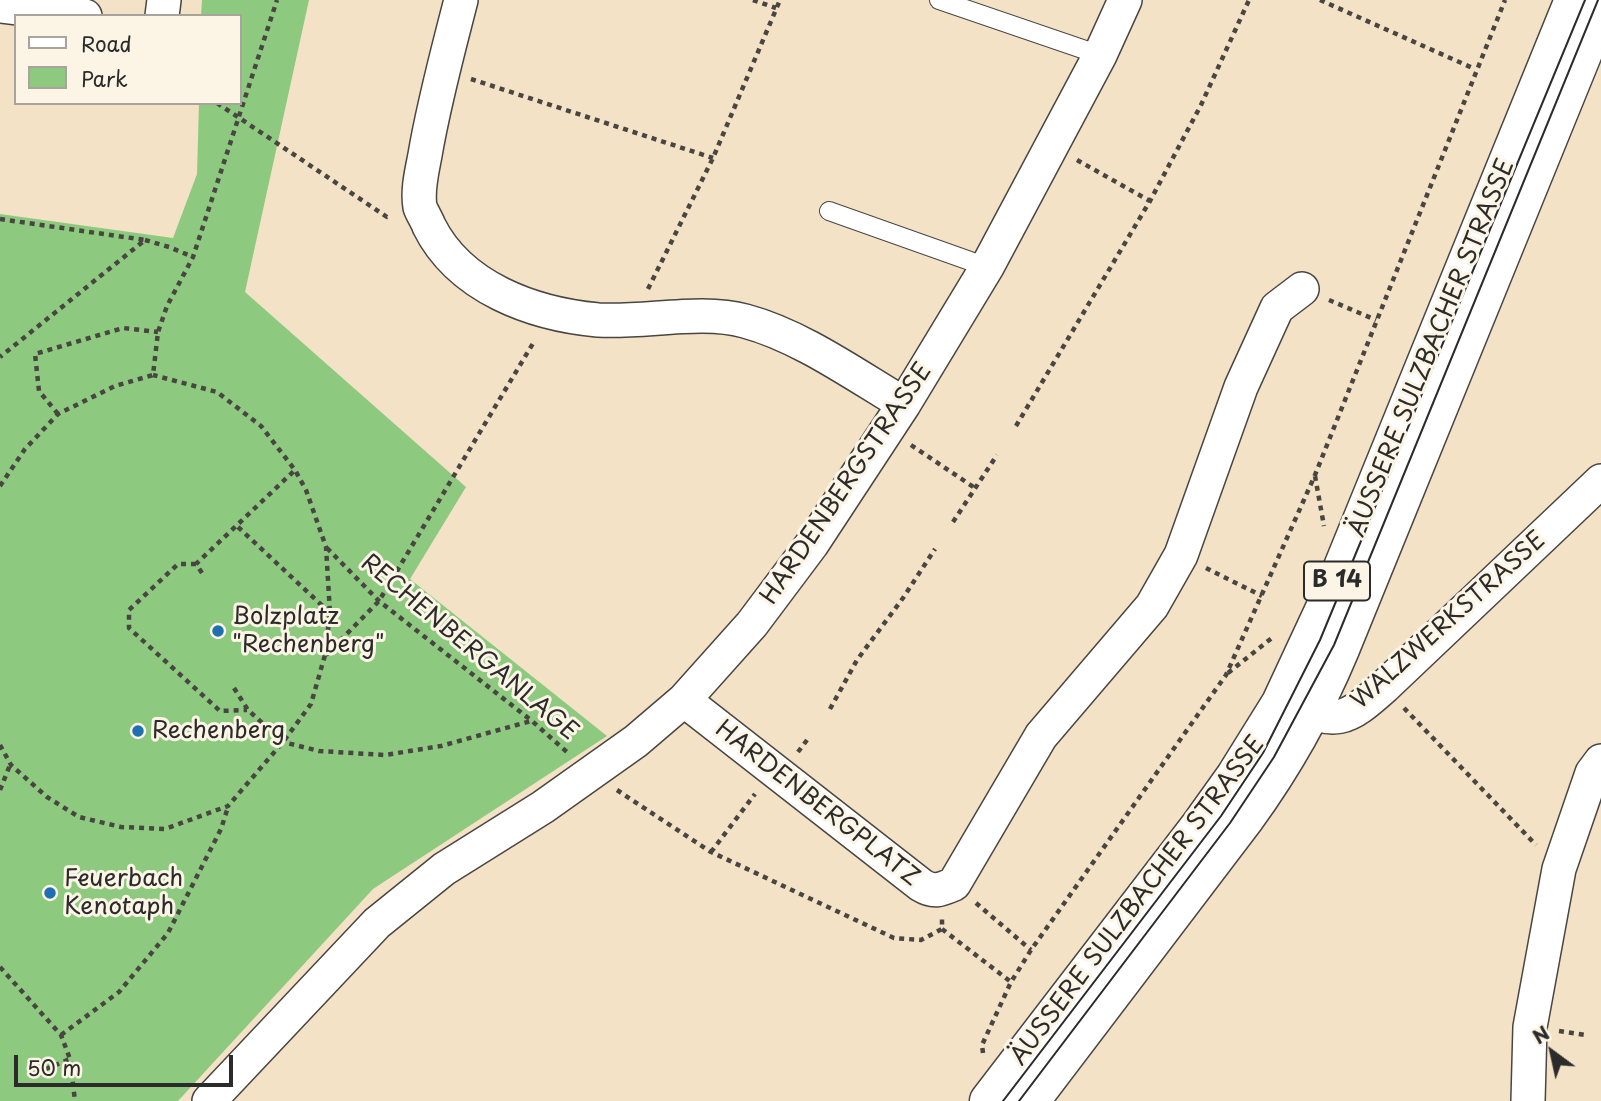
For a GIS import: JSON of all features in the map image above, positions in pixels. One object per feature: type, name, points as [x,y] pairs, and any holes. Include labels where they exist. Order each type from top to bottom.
[{"type":"main road","name":"ÄUSSERE SULZBACHER STRASSE","points":[[1030,1101],[1264,792],[1297,706],[1335,587],[1574,0]]},
{"type":"main road","name":"ÄUSSERE SULZBACHER STRASSE","points":[[989,1101],[1207,816],[1249,756],[1297,706],[1340,649],[1601,8]]},
{"type":"street","points":[[461,0],[443,70],[420,182],[420,208],[442,246],[472,276],[527,306],[550,313],[597,320],[638,321],[706,317],[743,320],[783,333],[904,404]]},
{"type":"street","name":"HARDENBERGSTRASSE","points":[[209,1101],[377,923],[444,869],[543,807],[636,741],[684,701],[752,624],[812,544],[904,404],[987,267],[1100,55],[1125,0]]},
{"type":"street","points":[[0,6],[68,14]]},
{"type":"street","points":[[947,887],[1041,736],[1152,606],[1181,555],[1241,387],[1277,308],[1302,289]]},
{"type":"street","name":"WALZWERKSTRASSE","points":[[1297,706],[1337,718],[1355,711],[1394,678],[1601,481]]},
{"type":"street","name":"HARDENBERGPLATZ","points":[[684,701],[920,885],[931,891],[947,887]]},
{"type":"street","points":[[1528,1101],[1530,1027],[1559,869],[1592,773],[1601,761]]},
{"type":"lane","points":[[939,0],[1100,55]]},
{"type":"lane","points":[[829,211],[987,267]]},
{"type":"path","points":[[153,375],[158,332],[167,306],[192,257],[277,0]]},
{"type":"path","points":[[753,0],[776,8]]},
{"type":"path","points":[[638,321],[640,306],[713,158],[780,0]]},
{"type":"path","points":[[1016,426],[1150,201],[1201,105],[1249,0]]},
{"type":"path","points":[[1320,0],[1475,69]]},
{"type":"path","points":[[984,1059],[982,1045],[1011,982],[1031,950],[1226,674],[1315,475],[1475,69],[1505,0]]},
{"type":"path","points":[[443,70],[713,158]]},
{"type":"path","points":[[220,105],[387,217],[420,208]]},
{"type":"path","points":[[1051,146],[1150,201]]},
{"type":"path","points":[[0,219],[145,240],[192,257]]},
{"type":"path","points":[[0,357],[145,240]]},
{"type":"path","points":[[1302,289],[1376,320]]},
{"type":"path","points":[[325,655],[379,601],[550,313]]},
{"type":"path","points":[[58,414],[39,391],[35,355],[123,328],[158,332]]},
{"type":"path","points":[[0,486],[25,449],[58,414],[116,386],[153,375],[217,392],[261,426],[295,470],[306,490],[326,547],[330,613],[325,655],[311,704],[283,742],[228,806],[221,829],[168,933],[119,992],[61,1035]]},
{"type":"path","points":[[953,522],[997,455]]},
{"type":"path","points":[[936,462],[975,488]]},
{"type":"path","points":[[248,710],[220,711],[129,628],[129,610],[178,564],[196,564],[295,470]]},
{"type":"path","points":[[238,527],[330,613]]},
{"type":"path","name":"RECHENBERGANLAGE","points":[[326,547],[379,601],[532,721],[591,773],[711,852],[894,938],[921,940],[943,929]]},
{"type":"path","points":[[830,709],[857,660],[935,549]]},
{"type":"path","points":[[1181,555],[1262,596]]},
{"type":"path","points":[[196,564],[202,573]]},
{"type":"path","points":[[234,688],[248,710],[283,742],[319,751],[385,755],[441,746],[532,721]]},
{"type":"path","points":[[1407,712],[1559,869]]},
{"type":"path","points":[[0,745],[11,765],[47,797],[79,817],[121,827],[164,829],[228,806]]},
{"type":"path","points":[[0,790],[11,765]]},
{"type":"path","points":[[711,852],[773,771]]},
{"type":"path","points":[[947,887],[1031,950]]},
{"type":"path","points":[[947,887],[943,929],[1011,982]]},
{"type":"path","points":[[0,967],[61,1035],[70,1059],[75,1101]]},
{"type":"path","points":[[36,1073],[70,1059]]},
{"type":"green space","points":[[202,0],[309,0],[245,292],[466,487],[410,579],[607,736],[373,889],[178,1101],[0,1101],[0,214],[173,238],[197,174],[199,105],[242,105],[242,14],[201,14]]},
{"type":"tram line","points":[[1003,1101],[1221,816],[1263,753],[1320,640],[1585,0]]},
{"type":"tram line","points":[[1019,1101],[1230,823],[1274,757],[1334,645],[1598,0]]},
{"type":"place","name":"Bolzplatz \"Rechenberg\"","points":[[218,631]]},
{"type":"place","name":"Rechenberg","points":[[138,731]]},
{"type":"place","name":"Feuerbach Kenotaph","points":[[50,893]]}]
